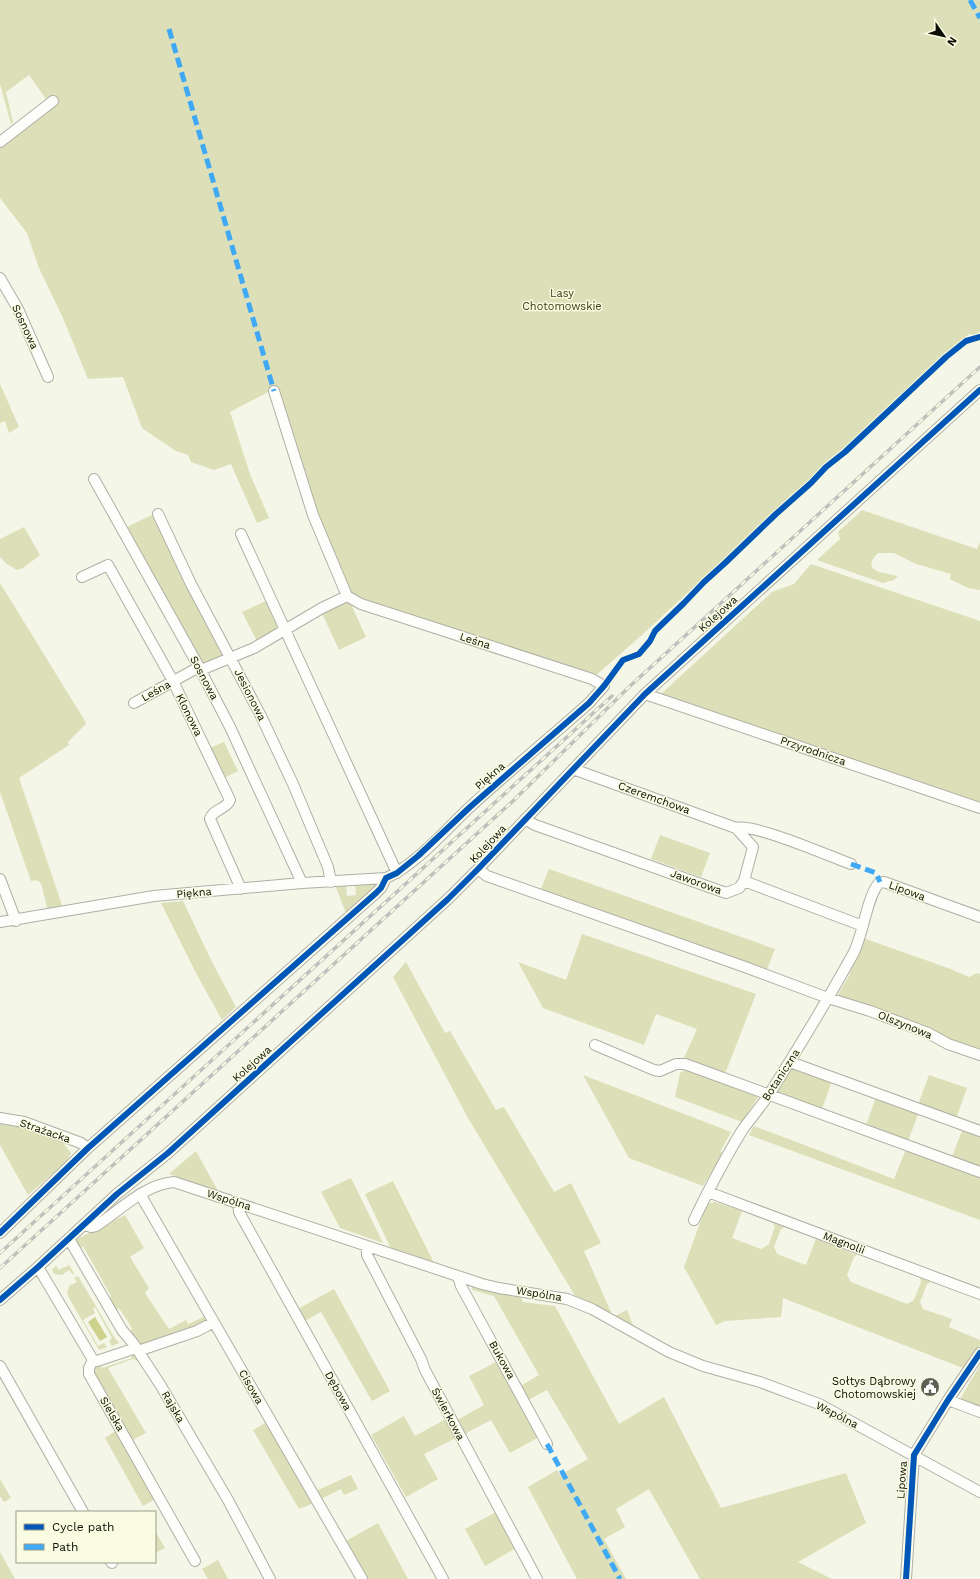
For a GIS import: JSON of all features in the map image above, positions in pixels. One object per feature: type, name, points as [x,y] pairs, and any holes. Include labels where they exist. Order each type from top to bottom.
[{"type":"street","points":[[0,142],[53,101]]},
{"type":"street","name":"Sosnowa","points":[[0,278],[18,309],[48,377]]},
{"type":"street","name":"Kolejowa","points":[[0,1300],[38,1268],[84,1224],[135,1179],[168,1153],[431,914],[478,870],[645,694],[980,390]]},
{"type":"street","points":[[274,391],[313,515],[347,596]]},
{"type":"street","name":"Sosnowa","points":[[94,479],[200,668],[233,734],[302,883]]},
{"type":"street","name":"Jesionowa","points":[[158,514],[191,584],[231,657],[293,784],[328,868],[330,882]]},
{"type":"street","points":[[241,534],[397,872]]},
{"type":"street","name":"Klonowa","points":[[82,577],[108,565],[173,681],[230,800],[227,804],[215,811],[210,819],[241,889]]},
{"type":"street","name":"Leśna","points":[[134,703],[200,668],[254,648],[322,608],[347,596],[361,604],[592,679],[604,686]]},
{"type":"street","name":"Piękna","points":[[0,922],[16,921],[154,896],[302,883],[386,878],[397,872],[418,856],[470,807],[589,703],[604,686]]},
{"type":"street","name":"Przyrodnicza","points":[[645,694],[980,808]]},
{"type":"street","name":"Czeremchowa","points":[[573,769],[736,828],[753,847]]},
{"type":"street","name":"Jaworowa","points":[[525,819],[535,825],[726,893],[739,888],[744,881]]},
{"type":"street","name":"Czeremchowa","points":[[736,828],[744,826],[758,830],[851,864]]},
{"type":"street","points":[[758,830],[744,881],[863,926]]},
{"type":"street","name":"Olszynowa","points":[[478,870],[487,876],[745,967],[828,998],[878,1014],[928,1033],[948,1044],[980,1055]]},
{"type":"street","points":[[0,1233],[88,1148],[376,893],[381,888],[386,878]]},
{"type":"street","points":[[0,879],[16,921]]},
{"type":"street","name":"Lipowa","points":[[863,926],[872,895],[877,885],[882,882],[980,917]]},
{"type":"street","name":"Botaniczna","points":[[694,1220],[744,1128],[770,1094],[811,1028],[831,990],[854,952],[863,926]]},
{"type":"street","points":[[595,1045],[654,1070],[660,1071],[676,1064],[685,1064],[980,1172]]},
{"type":"street","points":[[790,1062],[980,1131]]},
{"type":"street","name":"Strażacka","points":[[0,1118],[24,1122],[88,1148]]},
{"type":"street","name":"Wspólna","points":[[84,1224],[91,1227],[96,1226],[140,1194],[157,1185],[174,1182],[458,1276],[499,1288],[552,1296],[573,1301],[592,1309],[669,1352],[704,1366],[766,1384],[819,1404],[980,1492]]},
{"type":"street","name":"Magnolii","points":[[708,1192],[980,1294]]},
{"type":"street","name":"Cisowa","points":[[140,1194],[362,1579]]},
{"type":"street","name":"Dębowa","points":[[238,1203],[238,1212],[443,1579]]},
{"type":"street","name":"Rajska","points":[[69,1239],[122,1330],[137,1349],[228,1500],[270,1579]]},
{"type":"street","name":"Świerkowa","points":[[367,1246],[367,1255],[421,1359],[425,1370],[537,1579]]},
{"type":"street","points":[[38,1268],[93,1360],[97,1361],[197,1331],[214,1322]]},
{"type":"street","name":"Bukowa","points":[[458,1276],[461,1286],[547,1444]]},
{"type":"street","name":"Lipowa","points":[[906,1579],[914,1455],[948,1400],[980,1353]]},
{"type":"street","name":"Sielska","points":[[93,1360],[89,1368],[89,1374],[195,1561]]},
{"type":"street","points":[[0,1366],[82,1511]]},
{"type":"street","points":[[948,1400],[980,1412]]},
{"type":"green space","name":"Lasy Chotomowskie","points":[[0,0],[980,0],[980,331],[975,335],[969,334],[945,354],[643,634],[594,677],[353,596],[347,589],[270,391],[230,412],[250,474],[269,518],[257,523],[231,464],[214,470],[191,462],[188,455],[176,451],[142,428],[123,377],[88,379],[63,318],[39,268],[27,233],[0,198],[0,146],[51,106],[29,75],[6,92],[13,122],[11,124],[0,84]]},
{"type":"green space","points":[[0,384],[19,427],[9,433],[5,421],[0,423]]},
{"type":"green space","points":[[862,510],[977,549],[980,542],[980,590],[968,588],[950,579],[951,574],[916,564],[894,553],[878,553],[873,558],[872,568],[879,572],[898,576],[894,580],[883,583],[817,560],[840,539],[838,532]]},
{"type":"green space","points":[[156,513],[227,653],[202,668],[127,527]]},
{"type":"green space","points":[[24,527],[40,555],[23,568],[17,570],[7,564],[0,557],[0,539]]},
{"type":"green space","points":[[811,564],[980,621],[980,803],[660,695],[772,592],[794,584]]},
{"type":"green space","points":[[0,583],[86,724],[68,742],[69,745],[19,778],[63,908],[48,911],[41,883],[36,880],[31,881],[0,792]]},
{"type":"green space","points":[[268,600],[280,627],[258,643],[242,612]]},
{"type":"green space","points":[[343,600],[351,604],[366,637],[339,650],[321,611]]},
{"type":"green space","points":[[224,742],[238,771],[222,779],[208,749]]},
{"type":"green space","points":[[660,835],[710,853],[701,877],[651,859]]},
{"type":"green space","points":[[549,869],[775,949],[766,972],[540,891]]},
{"type":"green space","points":[[374,882],[376,889],[346,913],[335,885],[346,884],[347,896],[356,895],[355,883]]},
{"type":"green space","points":[[183,901],[212,962],[236,1007],[222,1020],[196,973],[161,903]]},
{"type":"green space","points":[[582,934],[756,994],[725,1074],[684,1058],[697,1029],[656,1014],[644,1045],[543,1008],[518,962],[566,980]]},
{"type":"green space","points":[[863,938],[969,977],[977,973],[980,974],[980,1053],[840,998],[838,994],[849,976]]},
{"type":"green space","points":[[406,962],[445,1033],[450,1031],[496,1110],[504,1107],[554,1192],[571,1183],[601,1243],[584,1251],[611,1312],[608,1313],[577,1299],[468,1118],[393,977]]},
{"type":"green space","points":[[793,1066],[832,1081],[822,1109],[779,1093],[777,1090]]},
{"type":"green space","points":[[687,1069],[756,1093],[757,1099],[742,1122],[675,1097],[680,1073]]},
{"type":"green space","points":[[583,1075],[731,1132],[720,1152],[723,1153],[703,1186],[629,1158]]},
{"type":"green space","points":[[929,1075],[967,1088],[956,1119],[918,1105]]},
{"type":"green space","points":[[876,1097],[919,1112],[908,1141],[866,1125]]},
{"type":"green space","points":[[0,1122],[23,1127],[62,1141],[71,1153],[67,1161],[28,1195],[0,1145]]},
{"type":"green space","points":[[754,1126],[894,1179],[906,1149],[980,1177],[980,1220],[749,1135]]},
{"type":"green space","points":[[963,1128],[980,1135],[980,1167],[952,1157]]},
{"type":"green space","points":[[196,1151],[218,1191],[169,1174]]},
{"type":"green space","points":[[351,1178],[383,1243],[340,1228],[321,1192]]},
{"type":"green space","points":[[393,1181],[435,1265],[392,1251],[365,1194]]},
{"type":"green space","points":[[715,1202],[742,1211],[732,1238],[761,1249],[769,1244],[775,1226],[772,1223],[785,1227],[781,1229],[774,1247],[777,1254],[806,1265],[816,1239],[857,1255],[854,1257],[847,1275],[851,1282],[907,1304],[914,1300],[921,1282],[920,1278],[931,1282],[927,1284],[920,1302],[923,1309],[952,1319],[949,1327],[980,1340],[980,1345],[963,1368],[783,1298],[781,1317],[725,1321],[716,1325],[684,1267],[707,1204]]},
{"type":"green space","points":[[125,1215],[144,1248],[130,1257],[149,1288],[145,1293],[169,1329],[186,1320],[188,1324],[208,1315],[208,1323],[140,1345],[130,1334],[132,1328],[119,1308],[115,1313],[108,1301],[111,1296],[83,1246],[79,1251],[75,1240]]},
{"type":"green space","points":[[69,1265],[74,1273],[73,1275],[69,1270],[62,1275],[54,1274],[52,1270],[56,1266],[59,1270]]},
{"type":"green space","points":[[78,1276],[119,1343],[112,1346],[109,1341],[112,1338],[95,1307],[93,1309],[95,1313],[83,1320],[98,1346],[104,1343],[107,1347],[99,1350],[67,1293],[69,1286],[77,1282],[74,1278]]},
{"type":"green space","points":[[472,1284],[520,1296],[523,1302],[555,1306],[619,1424],[664,1397],[721,1508],[846,1473],[866,1523],[798,1562],[832,1579],[700,1579],[649,1489],[616,1509],[625,1527],[604,1539],[626,1579],[577,1579],[528,1487],[557,1470],[560,1475],[588,1459],[547,1390],[530,1399],[528,1402],[518,1385],[522,1385],[539,1375],[494,1296],[472,1290]]},
{"type":"green space","points":[[334,1289],[390,1391],[372,1401],[321,1312],[303,1322],[296,1310]]},
{"type":"green space","points":[[627,1310],[634,1328],[613,1317]]},
{"type":"green space","points":[[134,1352],[140,1362],[133,1359],[108,1368],[146,1433],[131,1441],[91,1368],[94,1365],[101,1365],[102,1368],[132,1358],[131,1355]]},
{"type":"green space","points":[[496,1362],[539,1437],[510,1453],[491,1420],[468,1432],[465,1436],[455,1418],[459,1419],[484,1405],[469,1376]]},
{"type":"green space","points":[[980,1365],[980,1409],[959,1401]]},
{"type":"green space","points":[[404,1416],[415,1436],[446,1419],[457,1440],[454,1439],[424,1454],[438,1479],[406,1497],[371,1435]]},
{"type":"green space","points":[[267,1422],[314,1503],[299,1509],[253,1430]]},
{"type":"green space","points":[[117,1430],[157,1498],[143,1506],[105,1438]]},
{"type":"green space","points":[[351,1475],[358,1489],[344,1495],[341,1489],[321,1499],[316,1491]]},
{"type":"green space","points":[[0,1479],[11,1498],[4,1502],[0,1496]]},
{"type":"green space","points":[[496,1512],[516,1548],[485,1566],[465,1529]]},
{"type":"green space","points":[[378,1523],[408,1579],[365,1579],[344,1542]]},
{"type":"green space","points":[[156,1533],[165,1548],[156,1552]]},
{"type":"green space","points":[[0,1552],[15,1579],[0,1579]]},
{"type":"green space","points":[[218,1560],[228,1579],[208,1579],[202,1569]]},
{"type":"shaded area","points":[[95,1317],[107,1337],[100,1341],[88,1322]]},
{"type":"railway","points":[[0,1268],[513,801],[629,687],[980,367]]},
{"type":"railway","points":[[0,1253],[612,696]]},
{"type":"marked path","points":[[970,0],[980,18]]},
{"type":"marked path","points":[[169,29],[274,391]]},
{"type":"marked path","points":[[851,864],[876,873],[880,882]]},
{"type":"marked path","points":[[547,1444],[620,1579]]},
{"type":"cycle path","points":[[0,1233],[88,1148],[376,893],[381,888],[386,878],[397,873],[418,856],[470,807],[589,703],[604,686],[623,660],[639,654],[650,641],[655,631],[704,582],[946,357],[966,341],[980,337]]},
{"type":"cycle path","points":[[0,1300],[117,1194],[168,1153],[448,899],[645,694],[980,390]]},
{"type":"cycle path","points":[[906,1579],[914,1455],[948,1400],[980,1353]]},
{"type":"place","name":"Sołtys Dąbrowy Chotomowskiej","points":[[930,1387]]}]
